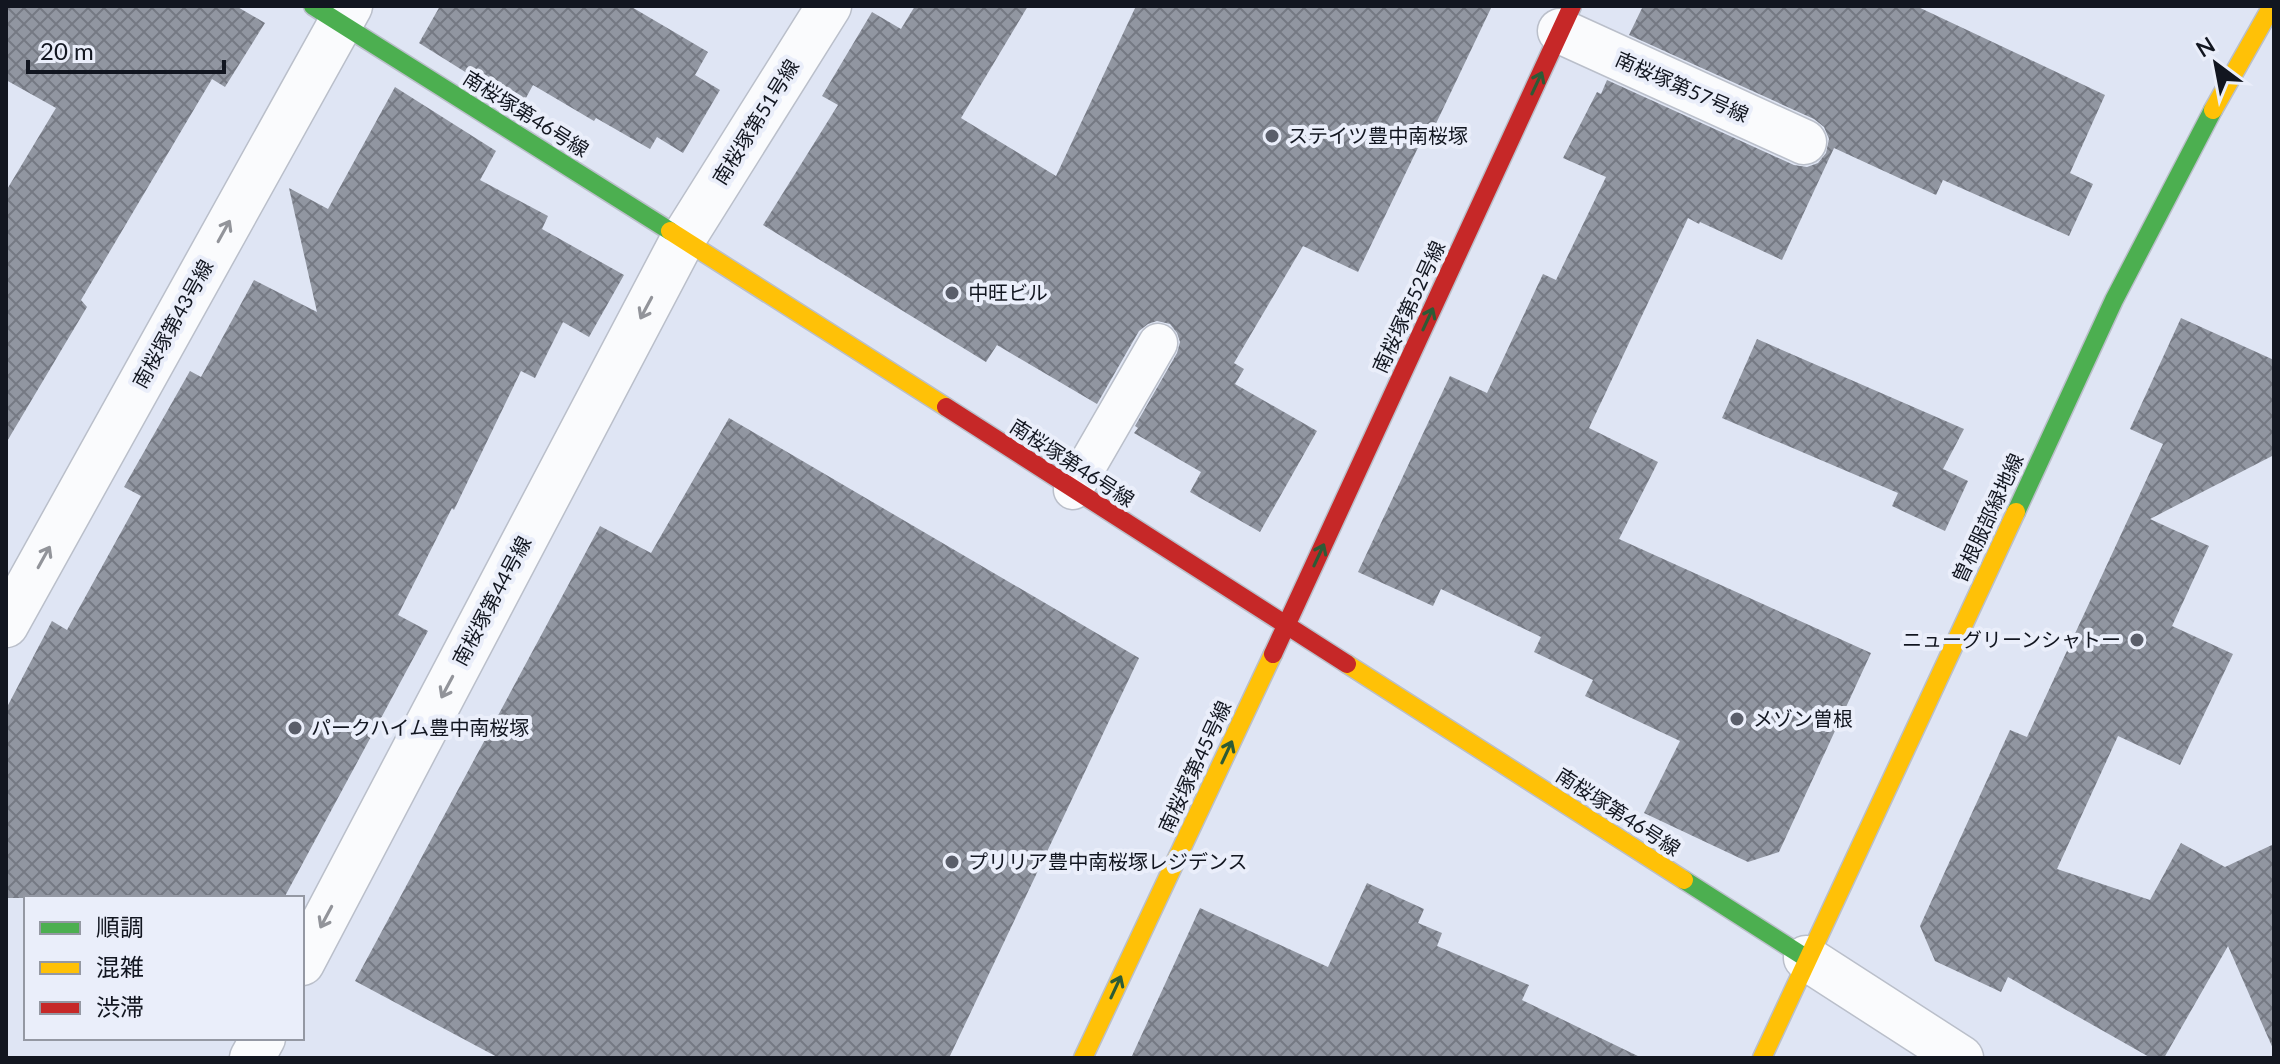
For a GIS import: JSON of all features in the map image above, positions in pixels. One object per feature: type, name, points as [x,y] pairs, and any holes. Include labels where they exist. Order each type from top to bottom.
[{"type":"street","name":"南桜塚第51号線","points":[[683,239],[829,6]]},
{"type":"street","name":"曽根服部緑地線","points":[[1762,1058],[2114,300],[2235,67],[2272,6]]},
{"type":"street","name":"南桜塚第46号線","points":[[334,12],[1073,490],[1806,958]]},
{"type":"street","name":"南桜塚第43号線","points":[[6,625],[334,12]]},
{"type":"street","name":"南桜塚第57号線","points":[[1566,19],[1804,142]]},
{"type":"street","name":"南桜塚第52号線","points":[[1286,626],[1566,19]]},
{"type":"street","name":"南桜塚第44号線","points":[[304,959],[683,239]]},
{"type":"street","name":"南桜塚第45号線","points":[[1083,1058],[1286,626]]},
{"type":"street","points":[[1806,958],[1961,1058]]},
{"type":"street","points":[[252,1058],[262,1040]]},
{"type":"lane","points":[[1073,490],[1158,343]]},
{"type":"building","points":[[6,6],[236,6],[265,23],[225,87],[212,79],[81,300],[87,307],[6,443],[6,191],[56,108],[6,80]]},
{"type":"building","points":[[440,6],[630,6],[708,52],[695,75],[720,90],[683,153],[657,137],[650,149],[533,85],[521,107],[419,43]]},
{"type":"building","points":[[915,6],[1028,6],[961,118],[1056,176],[1136,6],[1492,6],[1431,134],[1426,131],[1358,272],[1303,246],[1234,363],[1244,369],[1235,384],[1317,431],[1260,532],[1190,492],[1201,472],[1134,433],[1138,428],[1135,426],[1177,353],[1180,342],[1170,324],[1157,321],[1139,331],[1097,404],[997,345],[986,362],[763,225],[838,105],[822,96],[872,12],[901,29]]},
{"type":"building","points":[[1643,6],[1916,6],[2105,95],[2070,173],[2093,184],[2069,236],[1943,180],[1936,195],[1834,148],[1782,260],[1688,218],[1589,428],[1658,462],[1619,539],[1871,653],[1779,852],[1748,862],[1644,813],[1680,741],[1585,696],[1593,680],[1534,652],[1541,637],[1441,589],[1433,606],[1358,572],[1450,376],[1487,393],[1543,274],[1556,280],[1606,177],[1563,158],[1597,92],[1601,94],[1607,80],[1794,165],[1807,167],[1818,163],[1826,153],[1829,139],[1824,127],[1814,119],[1629,35]]},
{"type":"building","points":[[395,87],[496,151],[480,180],[548,216],[542,229],[624,275],[589,337],[563,322],[535,378],[521,371],[454,510],[452,508],[398,615],[428,631],[285,896],[6,898],[6,709],[52,621],[67,630],[141,496],[124,487],[190,371],[201,377],[254,280],[317,312],[289,188],[328,209]]},
{"type":"building","points":[[2181,318],[2274,360],[2274,455],[2150,519],[2209,546],[2172,626],[2233,654],[2180,765],[2118,736],[2057,869],[2150,900],[2181,843],[2225,867],[2274,844],[2274,1051],[2228,946],[2164,1058],[2151,1058],[2008,977],[2001,992],[1935,961],[1920,926],[2010,730],[2027,737],[2163,444],[2130,429]]},
{"type":"building","points":[[1757,339],[1964,429],[1943,469],[1968,481],[1945,531],[1892,506],[1898,493],[1722,418]]},
{"type":"building","points":[[729,418],[1139,658],[949,1058],[499,1058],[355,981],[600,526],[651,553]]},
{"type":"building","points":[[1367,883],[1424,909],[1418,923],[1442,933],[1437,946],[1529,985],[1522,1000],[1642,1058],[1131,1058],[1200,908],[1328,967]]},
{"type":"traffic: fast","points":[[313,6],[670,231]]},
{"type":"traffic: fast","points":[[2016,512],[2114,300],[2213,110]]},
{"type":"traffic: fast","points":[[1684,880],[1806,958]]},
{"type":"traffic: slow","points":[[2213,110],[2272,6]]},
{"type":"traffic: slow","points":[[670,231],[946,407]]},
{"type":"traffic: slow","points":[[1762,1058],[2016,512]]},
{"type":"traffic: slow","points":[[1083,1058],[1273,654]]},
{"type":"traffic: slow","points":[[1347,664],[1684,880]]},
{"type":"traffic: jam","points":[[1273,654],[1572,6]]},
{"type":"traffic: jam","points":[[946,407],[1347,664]]},
{"type":"place","name":"ステイツ豊中南桜塚","points":[[1272,136]]},
{"type":"place","name":"中旺ビル","points":[[952,293]]},
{"type":"place","name":"ニューグリーンシャトー","points":[[2137,640]]},
{"type":"place","name":"メゾン曽根","points":[[1737,719]]},
{"type":"place","name":"パークハイム豊中南桜塚","points":[[295,728]]},
{"type":"place","name":"プリリア豊中南桜塚レジデンス","points":[[952,862]]}]
